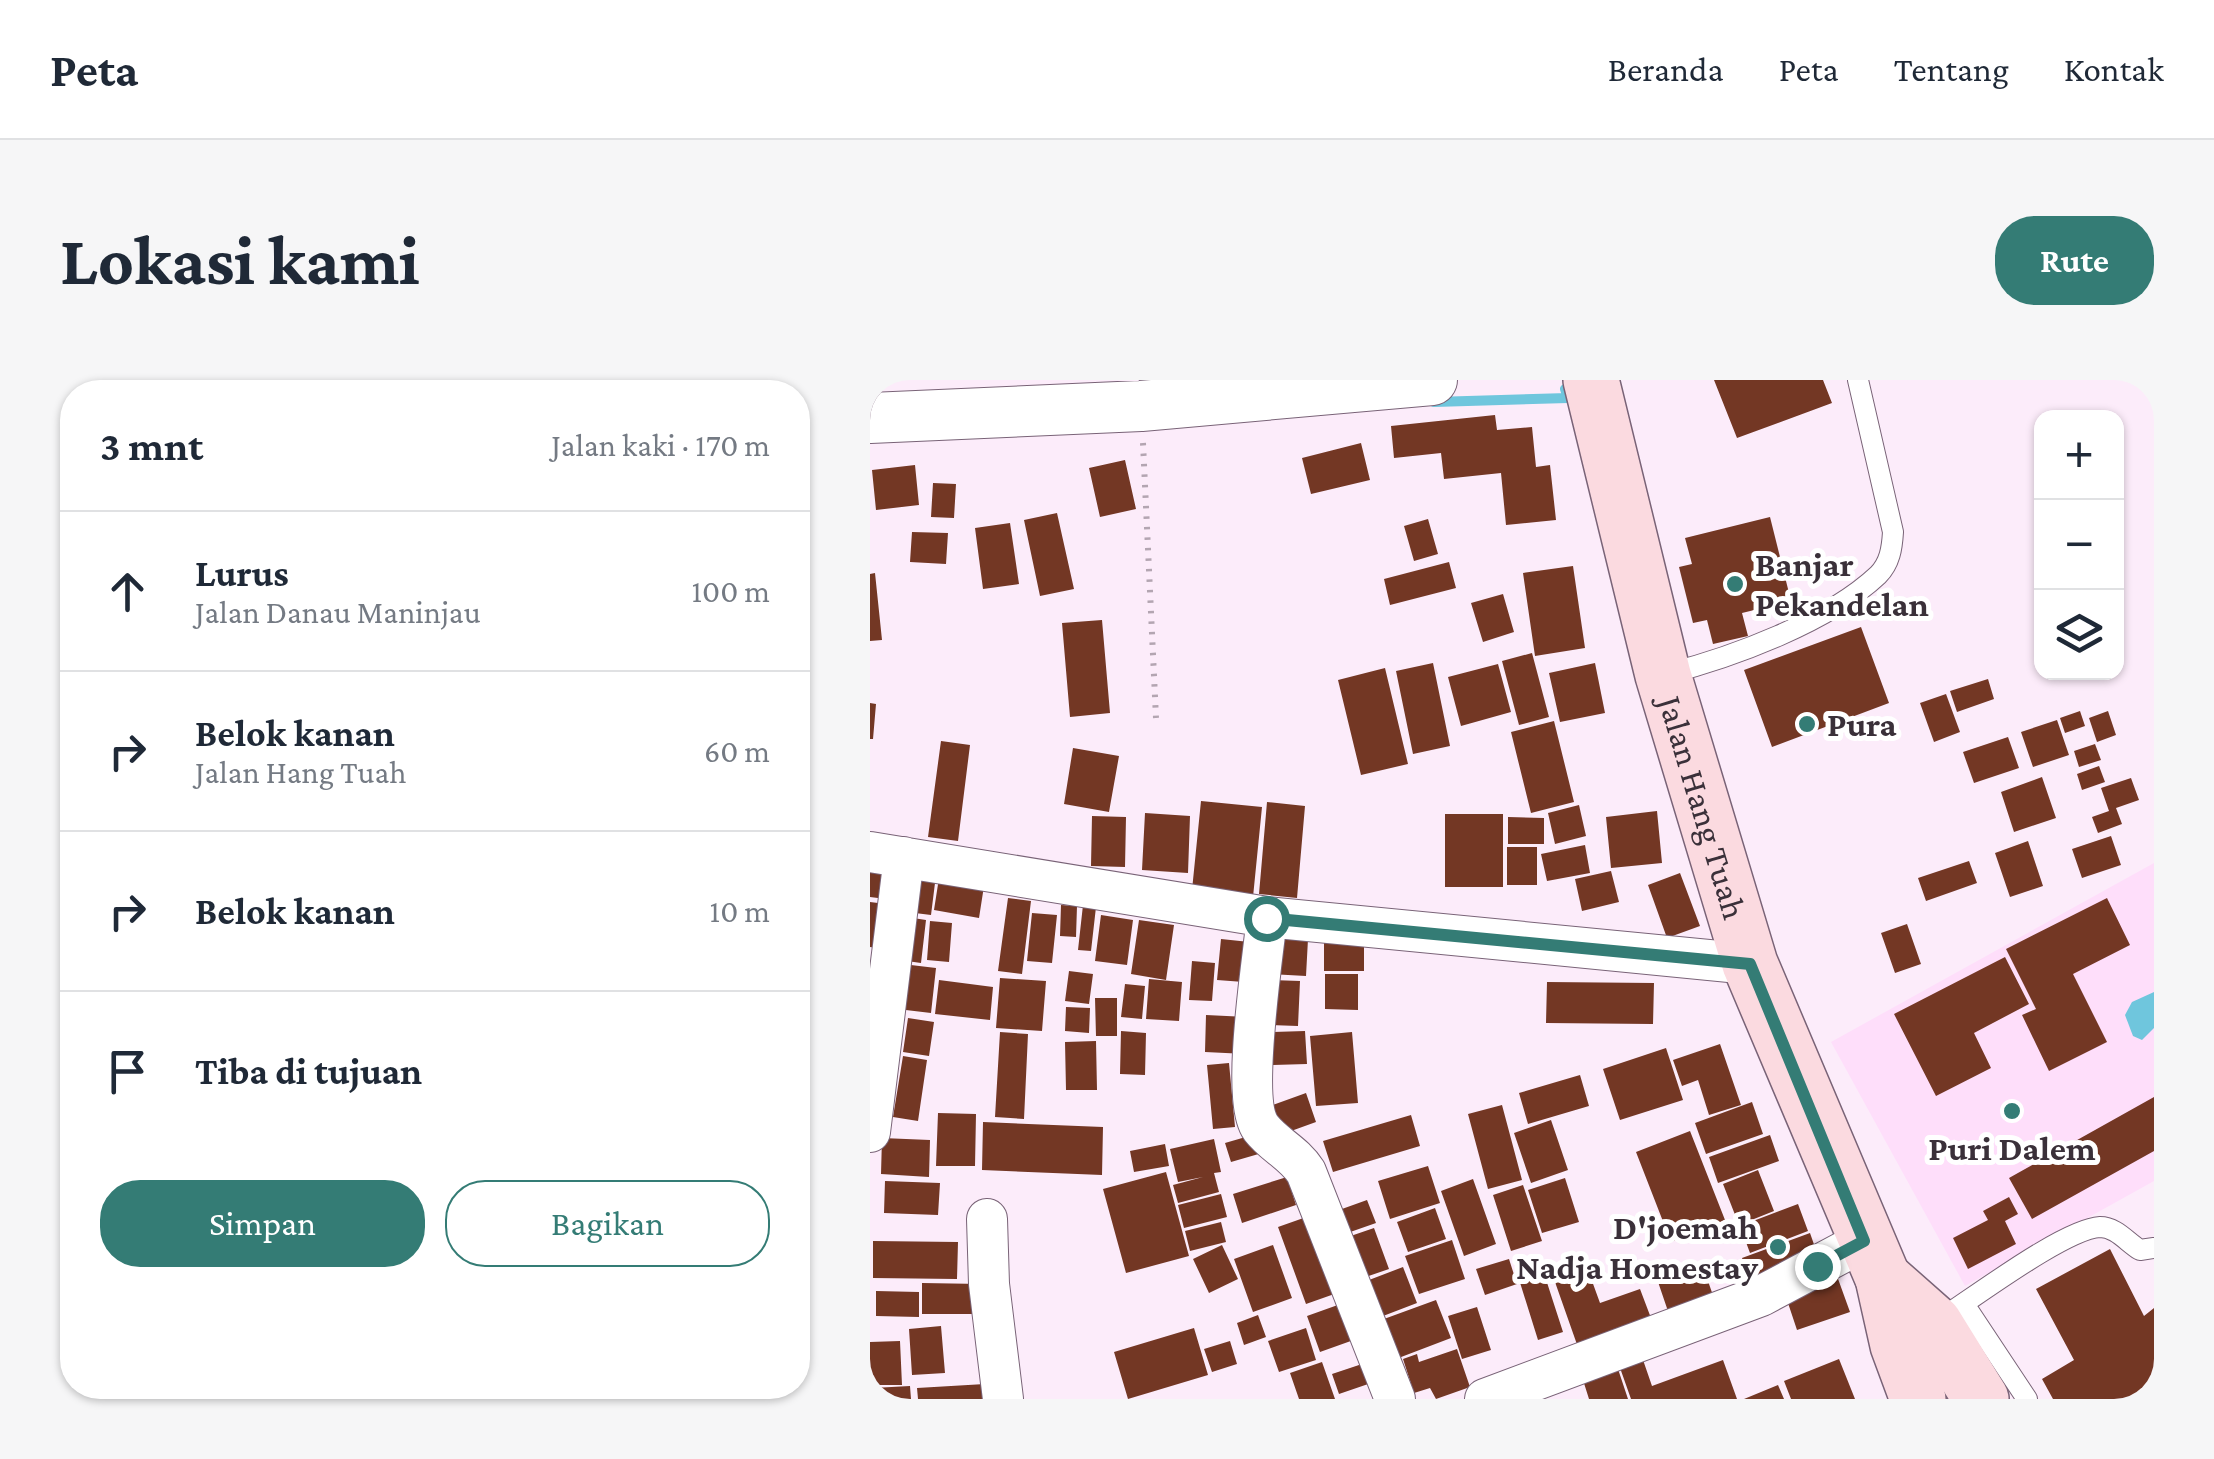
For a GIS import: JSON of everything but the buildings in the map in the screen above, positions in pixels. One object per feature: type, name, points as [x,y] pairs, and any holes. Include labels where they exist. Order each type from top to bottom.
[{"type":"main road","name":"Jalan Hang Tuah","points":[[1590,380],[1663,675],[1750,964],[1874,1259],[1918,1399]]},
{"type":"main road","name":"Jalan Hang Tuah","points":[[1874,1259],[1949,1313],[1981,1399]]},
{"type":"street","points":[[870,418],[1141,406],[1432,380]]},
{"type":"street","points":[[870,1132],[887,855],[1266,918],[1750,964]]},
{"type":"street","points":[[1266,918],[1252,1086],[1256,1118],[1262,1130],[1296,1156],[1306,1172],[1395,1399]]},
{"type":"street","points":[[987,1218],[989,1284],[1003,1399]]},
{"type":"street","points":[[1485,1399],[1761,1296],[1874,1259]]},
{"type":"lane","points":[[1663,675],[1774,638],[1879,574],[1892,553],[1893,532],[1858,380]]},
{"type":"lane","points":[[2026,1399],[1949,1313],[2067,1238],[2098,1227],[2112,1229],[2140,1250],[2154,1248]]},
{"type":"path","points":[[1141,406],[1156,718]]},
{"type":"shaded area","name":"Puri Dalem","points":[[2154,863],[2154,1181],[1965,1286],[1831,1042]]},
{"type":"water","points":[[2154,992],[2154,1028],[2142,1040],[2133,1036],[2125,1015],[2132,1002]]},
{"type":"waterway","points":[[1434,402],[1568,398],[1565,389]]},
{"type":"place","name":"Banjar Pekandelan","points":[[1735,584]]},
{"type":"place","name":"Pura","points":[[1807,724]]},
{"type":"place","name":"Puri Dalem","points":[[2012,1111]]},
{"type":"place","name":"D'joemah Nadja Homestay","points":[[1778,1247]]},
{"type":"route","points":[[1266,918],[1750,964],[1864,1241],[1817,1266]]}]
